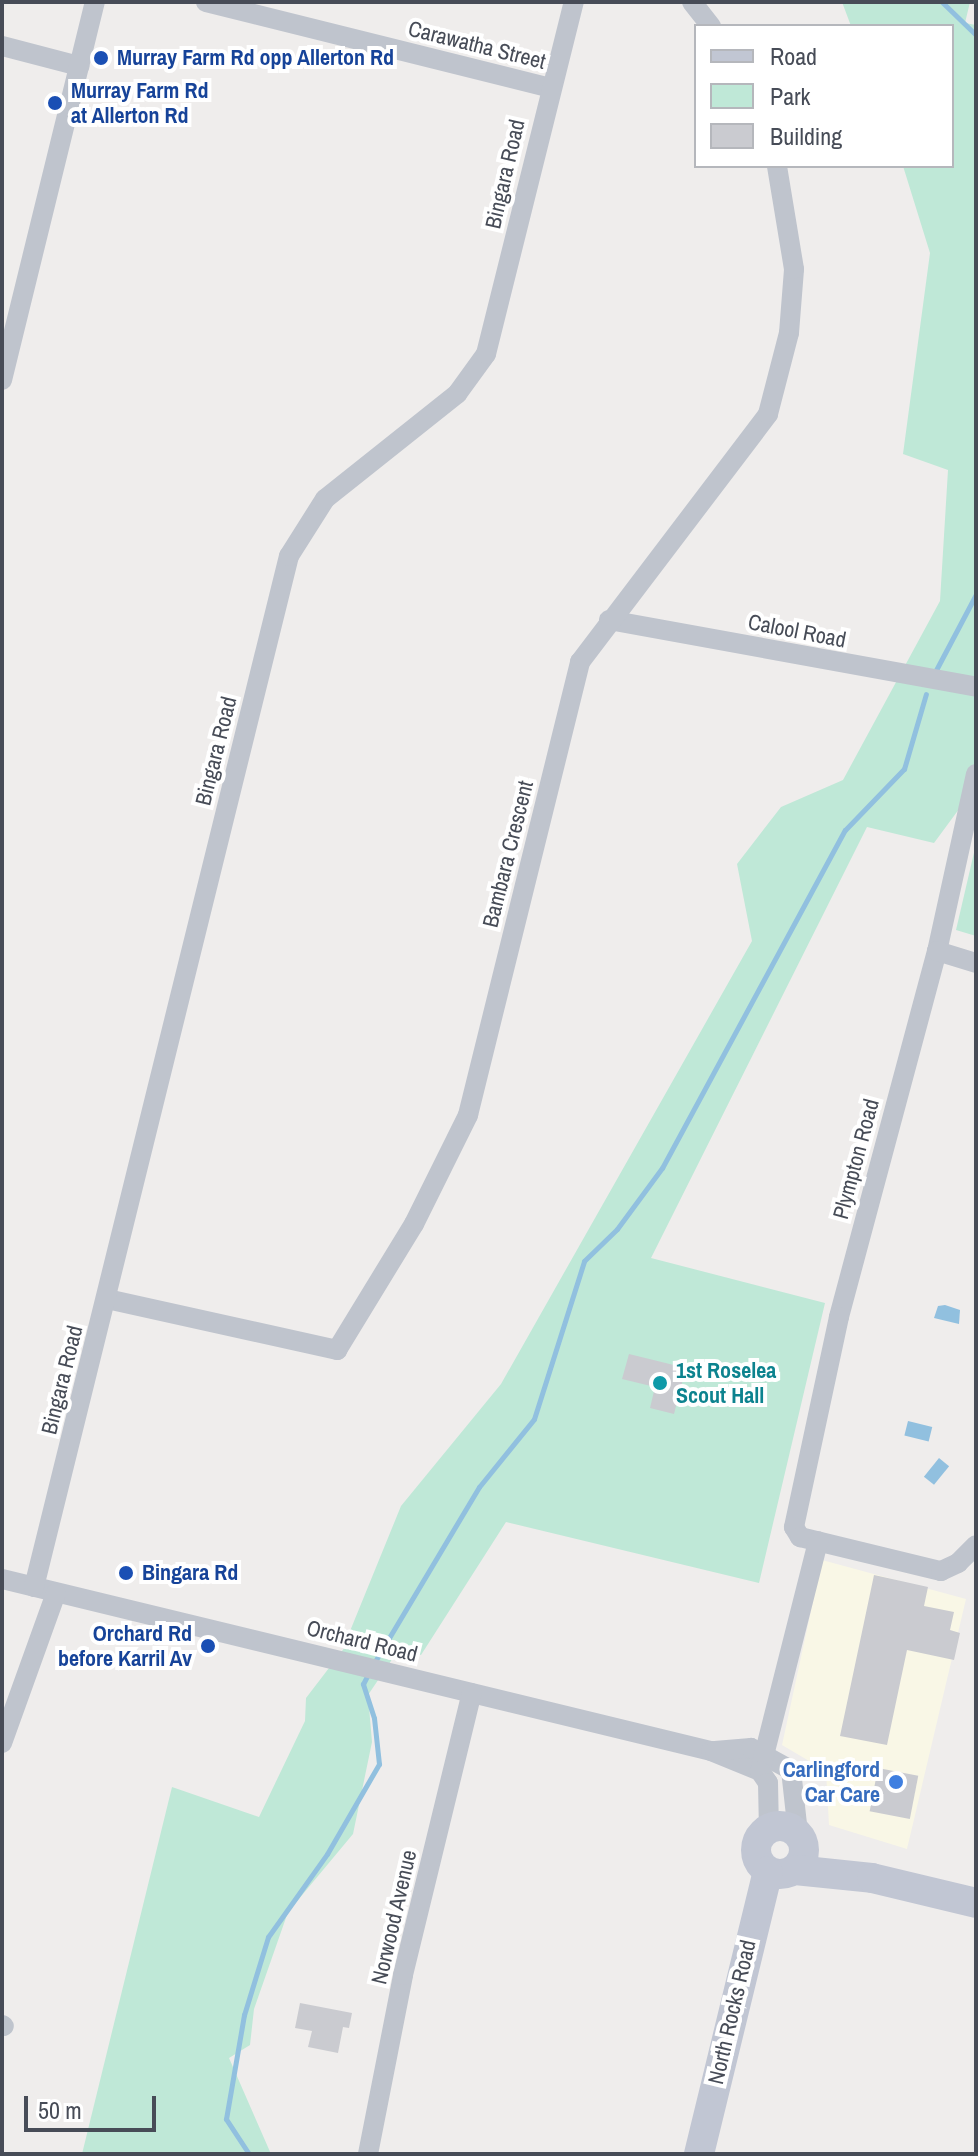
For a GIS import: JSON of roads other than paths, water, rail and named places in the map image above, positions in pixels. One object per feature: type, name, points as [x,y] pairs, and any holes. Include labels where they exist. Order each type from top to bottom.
[{"type":"street","points":[[2,380],[9,322],[95,2]]},
{"type":"street","name":"Carawatha Street","points":[[206,2],[551,88]]},
{"type":"street","name":"Bingara Road","points":[[34,1587],[289,556],[325,499],[457,394],[486,354],[574,2]]},
{"type":"street","points":[[692,2],[709,24]]},
{"type":"street","points":[[2,46],[79,66]]},
{"type":"street","name":"Bambara Crescent","points":[[107,1299],[337,1350],[414,1224],[468,1115],[580,662],[768,414],[789,333],[794,269],[777,168]]},
{"type":"street","name":"Calool Road","points":[[609,620],[976,687]]},
{"type":"street","name":"Plympton Road","points":[[818,1541],[800,1537],[794,1527],[799,1500],[839,1317],[937,951],[976,774]]},
{"type":"street","points":[[937,951],[976,963]]},
{"type":"street","points":[[818,1541],[941,1571],[976,1545]]},
{"type":"street","name":"North Rocks Road","points":[[787,1849],[762,1763],[818,1541]]},
{"type":"street","name":"Orchard Road","points":[[2,1579],[762,1763]]},
{"type":"street","points":[[2,1743],[56,1593]]},
{"type":"street","name":"Norwood Avenue","points":[[368,2154],[403,1975],[472,1693]]},
{"type":"street","name":"North Rocks Road","points":[[699,2154],[787,1849],[791,1770],[762,1763]]},
{"type":"street","points":[[787,1849],[872,1878],[976,1903]]},
{"type":"water","points":[[938,1306],[960,1310],[959,1324],[934,1318]]},
{"type":"water","points":[[908,1421],[932,1427],[929,1442],[904,1436]]},
{"type":"water","points":[[939,1458],[949,1466],[934,1485],[924,1477]]},
{"type":"waterway","points":[[942,2],[976,35]]},
{"type":"waterway","points":[[936,670],[976,594]]},
{"type":"waterway","points":[[374,1663],[479,1487],[534,1419],[584,1261],[617,1229],[662,1168],[845,830],[904,769],[926,694]]},
{"type":"waterway","points":[[249,2154],[226,2119],[244,2015],[268,1937],[327,1854],[379,1764],[374,1718],[363,1684],[369,1672]]},
{"type":"place","name":"Murray Farm Rd opp Allerton Rd","points":[[101,58]]},
{"type":"place","name":"Murray Farm Rd at Allerton Rd","points":[[55,103]]},
{"type":"place","name":"1st Roselea Scout Hall","points":[[660,1383]]},
{"type":"place","name":"Bingara Rd","points":[[126,1573]]},
{"type":"place","name":"Orchard Rd before Karril Av","points":[[208,1646]]},
{"type":"place","name":"Carlingford Car Care","points":[[896,1782]]}]
